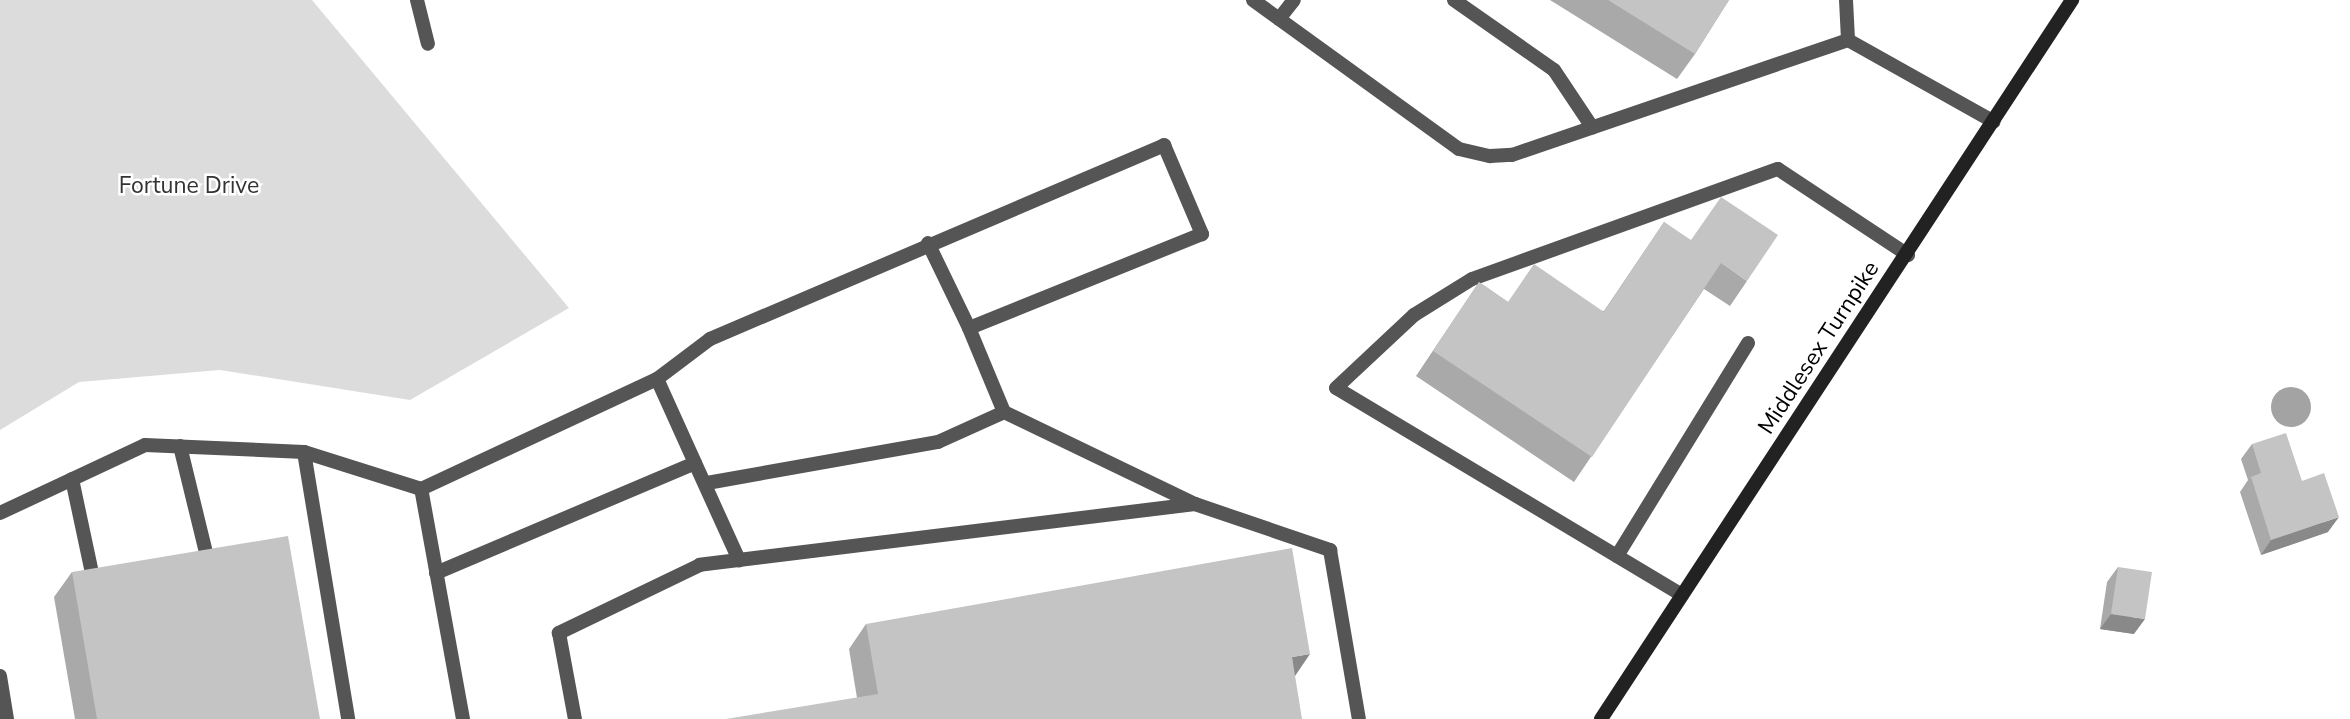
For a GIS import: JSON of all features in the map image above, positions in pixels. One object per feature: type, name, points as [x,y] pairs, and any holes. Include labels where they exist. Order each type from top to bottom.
[{"type":"main road","name":"Middlesex Turnpike","points":[[1601,719],[1908,255],[2072,0]]},
{"type":"lane","points":[[417,0],[428,44]]},
{"type":"lane","points":[[1254,0],[1459,149],[1512,155],[1848,40],[1994,122]]},
{"type":"lane","points":[[1279,19],[1294,0]]},
{"type":"lane","points":[[1454,0],[1554,70],[1591,127]]},
{"type":"lane","points":[[1846,0],[1848,40]]},
{"type":"lane","points":[[0,513],[145,445],[303,452],[421,489],[657,379],[709,338],[1164,145],[1202,234],[969,328]]},
{"type":"lane","points":[[1682,595],[1336,388],[1413,315],[1472,279],[1778,169],[1908,255]]},
{"type":"lane","points":[[928,243],[969,328],[1004,412],[1195,503],[1330,550],[1359,719]]},
{"type":"lane","points":[[1617,556],[1748,343]]},
{"type":"lane","points":[[657,379],[707,484],[739,561]]},
{"type":"lane","points":[[707,484],[938,442],[1004,412]]},
{"type":"lane","points":[[180,446],[206,553]]},
{"type":"lane","points":[[303,452],[348,719]]},
{"type":"lane","points":[[436,573],[695,463]]},
{"type":"lane","points":[[72,479],[93,578]]},
{"type":"lane","points":[[421,489],[463,719]]},
{"type":"lane","points":[[575,719],[559,633],[700,565],[1195,503]]},
{"type":"lane","points":[[0,676],[7,719]]},
{"type":"green space","name":"Fortune Drive","points":[[0,0],[312,0],[569,308],[410,400],[220,370],[79,382],[0,430]]},
{"type":"shaded area","points":[[2291,387],[2305,393],[2311,407],[2305,421],[2291,427],[2277,421],[2271,407],[2277,393]]},
{"type":"building","points":[[1608,0],[1729,0],[1695,54]]},
{"type":"building","points":[[1721,197],[1778,235],[1747,281],[1721,263],[1592,457],[1433,351],[1479,282],[1508,302],[1534,264],[1604,312],[1664,222],[1691,240]]},
{"type":"building","points":[[2286,433],[2302,481],[2324,473],[2339,517],[2271,540],[2251,477],[2261,473],[2252,444]]},
{"type":"building","points":[[288,536],[320,719],[97,719],[72,572]]},
{"type":"building","points":[[1292,548],[1310,654],[1292,657],[1302,719],[726,719],[878,694],[866,624]]},
{"type":"building","points":[[2118,567],[2152,572],[2145,619],[2111,614]]}]
